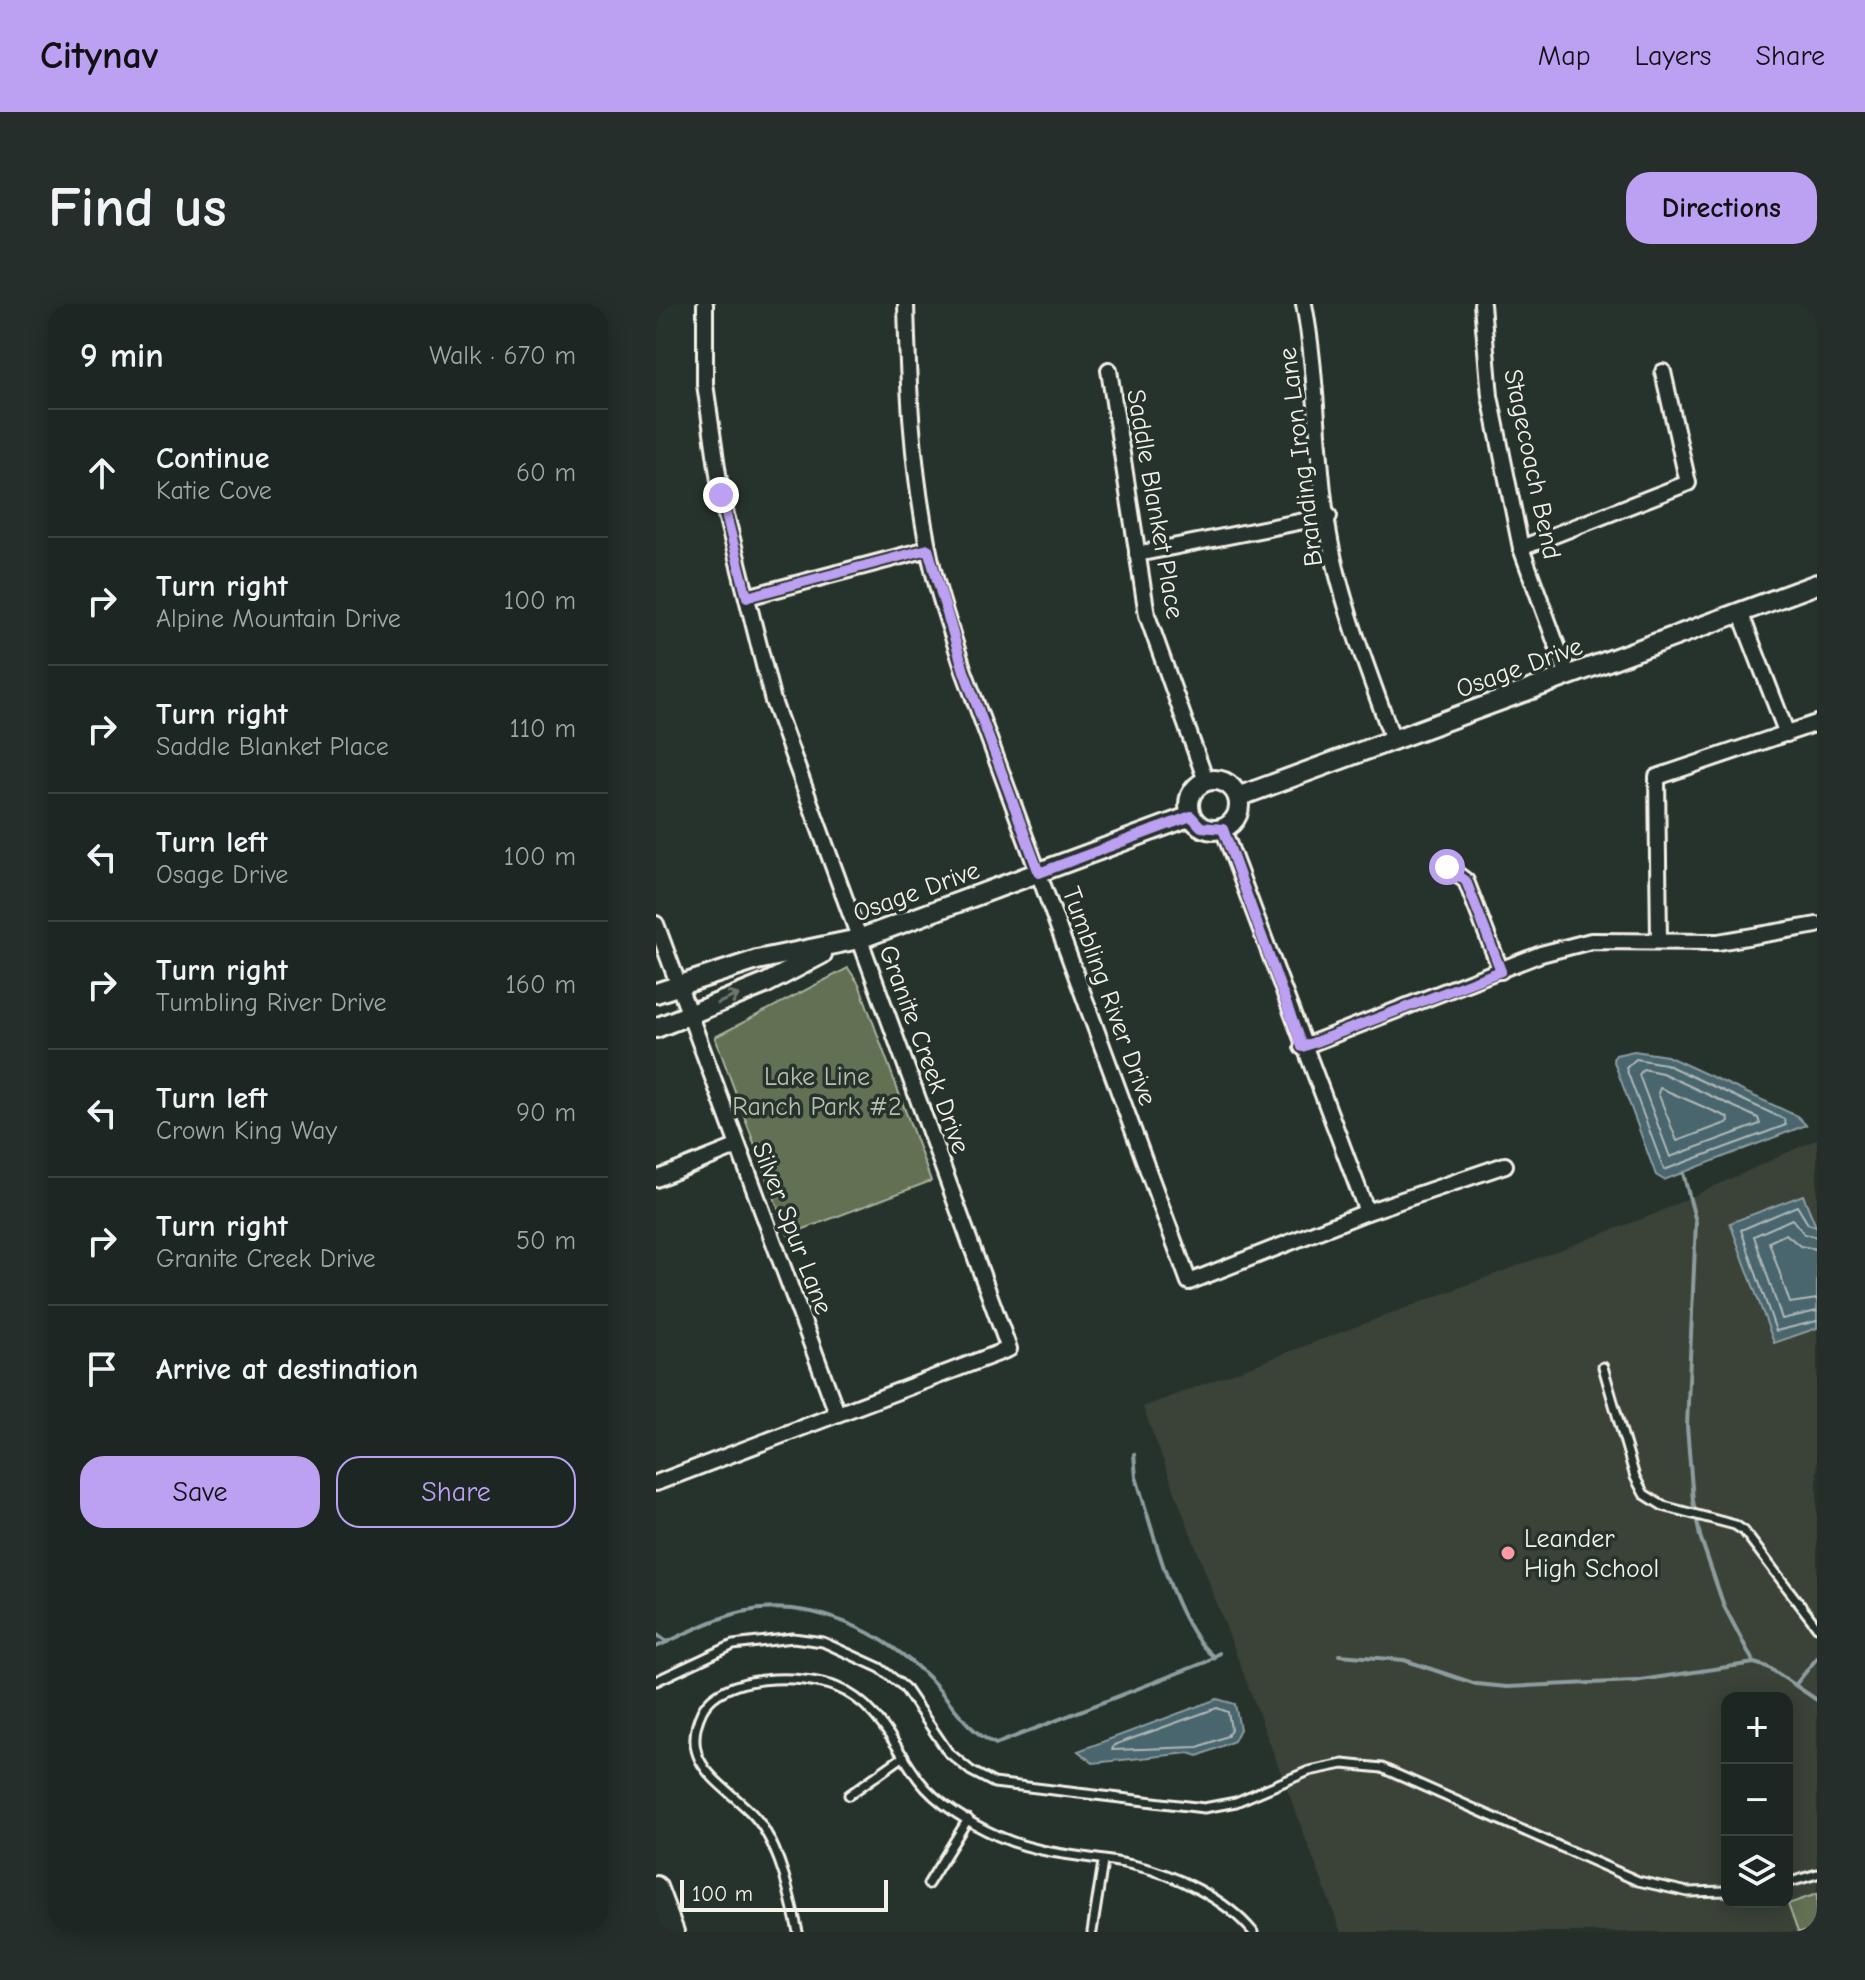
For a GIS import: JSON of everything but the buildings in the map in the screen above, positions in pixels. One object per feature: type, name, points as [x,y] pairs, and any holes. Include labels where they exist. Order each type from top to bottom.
[{"type":"main road","points":[[656,1887],[673,1932]]},
{"type":"street","name":"Granite Creek Drive","points":[[656,1483],[1009,1349],[773,701],[721,495],[705,384],[705,304]]},
{"type":"street","name":"Tumbling River Drive","points":[[906,304],[912,443],[928,549],[964,671],[1189,1282],[1367,1212],[1505,1165]]},
{"type":"street","name":"Branding Iron Lane","points":[[1304,304],[1334,558],[1353,626],[1393,740]]},
{"type":"street","name":"Stagecoach Bend","points":[[1482,304],[1490,396],[1521,548],[1568,676]]},
{"type":"street","name":"Saddle Blanket Place","points":[[1109,370],[1147,615],[1206,781]]},
{"type":"street","points":[[1521,548],[1688,483],[1663,372]]},
{"type":"street","points":[[1137,554],[1329,516]]},
{"type":"street","points":[[747,597],[928,549]]},
{"type":"street","name":"Osage Drive","points":[[1238,797],[1817,584]]},
{"type":"street","points":[[1740,612],[1787,734]]},
{"type":"street","points":[[1659,941],[1657,777],[1817,723]]},
{"type":"street","points":[[1206,781],[1225,783],[1238,797],[1237,816],[1223,829],[1201,827],[1191,816],[1190,795],[1206,781]]},
{"type":"street","name":"Osage Drive","points":[[656,993],[757,960],[859,939],[1191,816]]},
{"type":"street","points":[[1223,829],[1302,1047],[1367,1212]]},
{"type":"street","points":[[1447,867],[1466,881],[1501,971]]},
{"type":"street","name":"Silver Spur Lane","points":[[656,924],[681,984],[736,1147],[837,1413]]},
{"type":"street","points":[[1302,1047],[1541,954],[1591,941],[1718,942],[1817,925]]},
{"type":"street","name":"Osage Drive","points":[[656,1028],[765,984],[839,945]]},
{"type":"street","points":[[656,1179],[736,1147]]},
{"type":"lane","points":[[1603,1367],[1635,1477],[1644,1494],[1663,1506],[1735,1525],[1744,1531],[1817,1627]]},
{"type":"lane","points":[[656,1681],[733,1645],[793,1638],[823,1642],[880,1668],[904,1687],[948,1752],[971,1771],[1008,1787],[1204,1808],[1236,1802],[1309,1771],[1343,1764],[1382,1768],[1638,1881],[1688,1892],[1721,1891]]},
{"type":"lane","points":[[798,1932],[786,1880],[763,1826],[706,1774],[697,1754],[696,1738],[703,1710],[728,1689],[778,1677],[805,1679],[838,1688],[874,1714],[930,1793],[998,1836],[1040,1852],[1133,1865],[1200,1891],[1245,1922],[1253,1932]]},
{"type":"lane","points":[[849,1795],[904,1756]]},
{"type":"lane","points":[[928,1884],[968,1819]]},
{"type":"lane","points":[[1092,1932],[1103,1862]]},
{"type":"lane","points":[[1793,1881],[1817,1874]]},
{"type":"shaded area","name":"Leander High School","points":[[1817,1139],[1817,1932],[1341,1932],[1143,1407],[1652,1215]]},
{"type":"green space","name":"Lake Line Ranch Park #2","points":[[848,968],[859,984],[931,1181],[788,1235],[715,1037]]},
{"type":"green space","points":[[1817,1894],[1817,1932],[1798,1932],[1789,1908],[1793,1908],[1793,1902]]},
{"type":"water","points":[[1634,1051],[1667,1056],[1797,1116],[1806,1125],[1664,1180],[1656,1175],[1613,1059],[1616,1055]]},
{"type":"water","points":[[1803,1195],[1817,1229],[1817,1328],[1774,1343],[1730,1223]]},
{"type":"water","points":[[1217,1699],[1235,1704],[1240,1729],[1234,1741],[1198,1756],[1189,1753],[1093,1763],[1078,1751]]},
{"type":"waterway","points":[[1683,1173],[1696,1222],[1687,1426],[1693,1501],[1700,1536],[1724,1606],[1754,1663]]},
{"type":"waterway","points":[[1134,1454],[1136,1477],[1166,1574],[1187,1623],[1214,1657]]},
{"type":"waterway","points":[[656,1647],[742,1612],[794,1609],[819,1614],[868,1633],[912,1662],[976,1732],[996,1744],[1206,1662],[1219,1653]]},
{"type":"waterway","points":[[656,1634],[667,1642]]},
{"type":"waterway","points":[[1339,1655],[1404,1660],[1476,1684],[1507,1687],[1634,1681],[1754,1663],[1768,1667],[1817,1700]]},
{"type":"waterway","points":[[1796,1684],[1817,1658]]},
{"type":"place","name":"Leander High School","points":[[1508,1553]]},
{"type":"route","points":[[721,495],[747,597],[928,549],[964,671],[1039,873],[1191,816],[1195,823],[1208,830],[1223,829],[1302,1047],[1501,971],[1466,881],[1447,867]]}]
